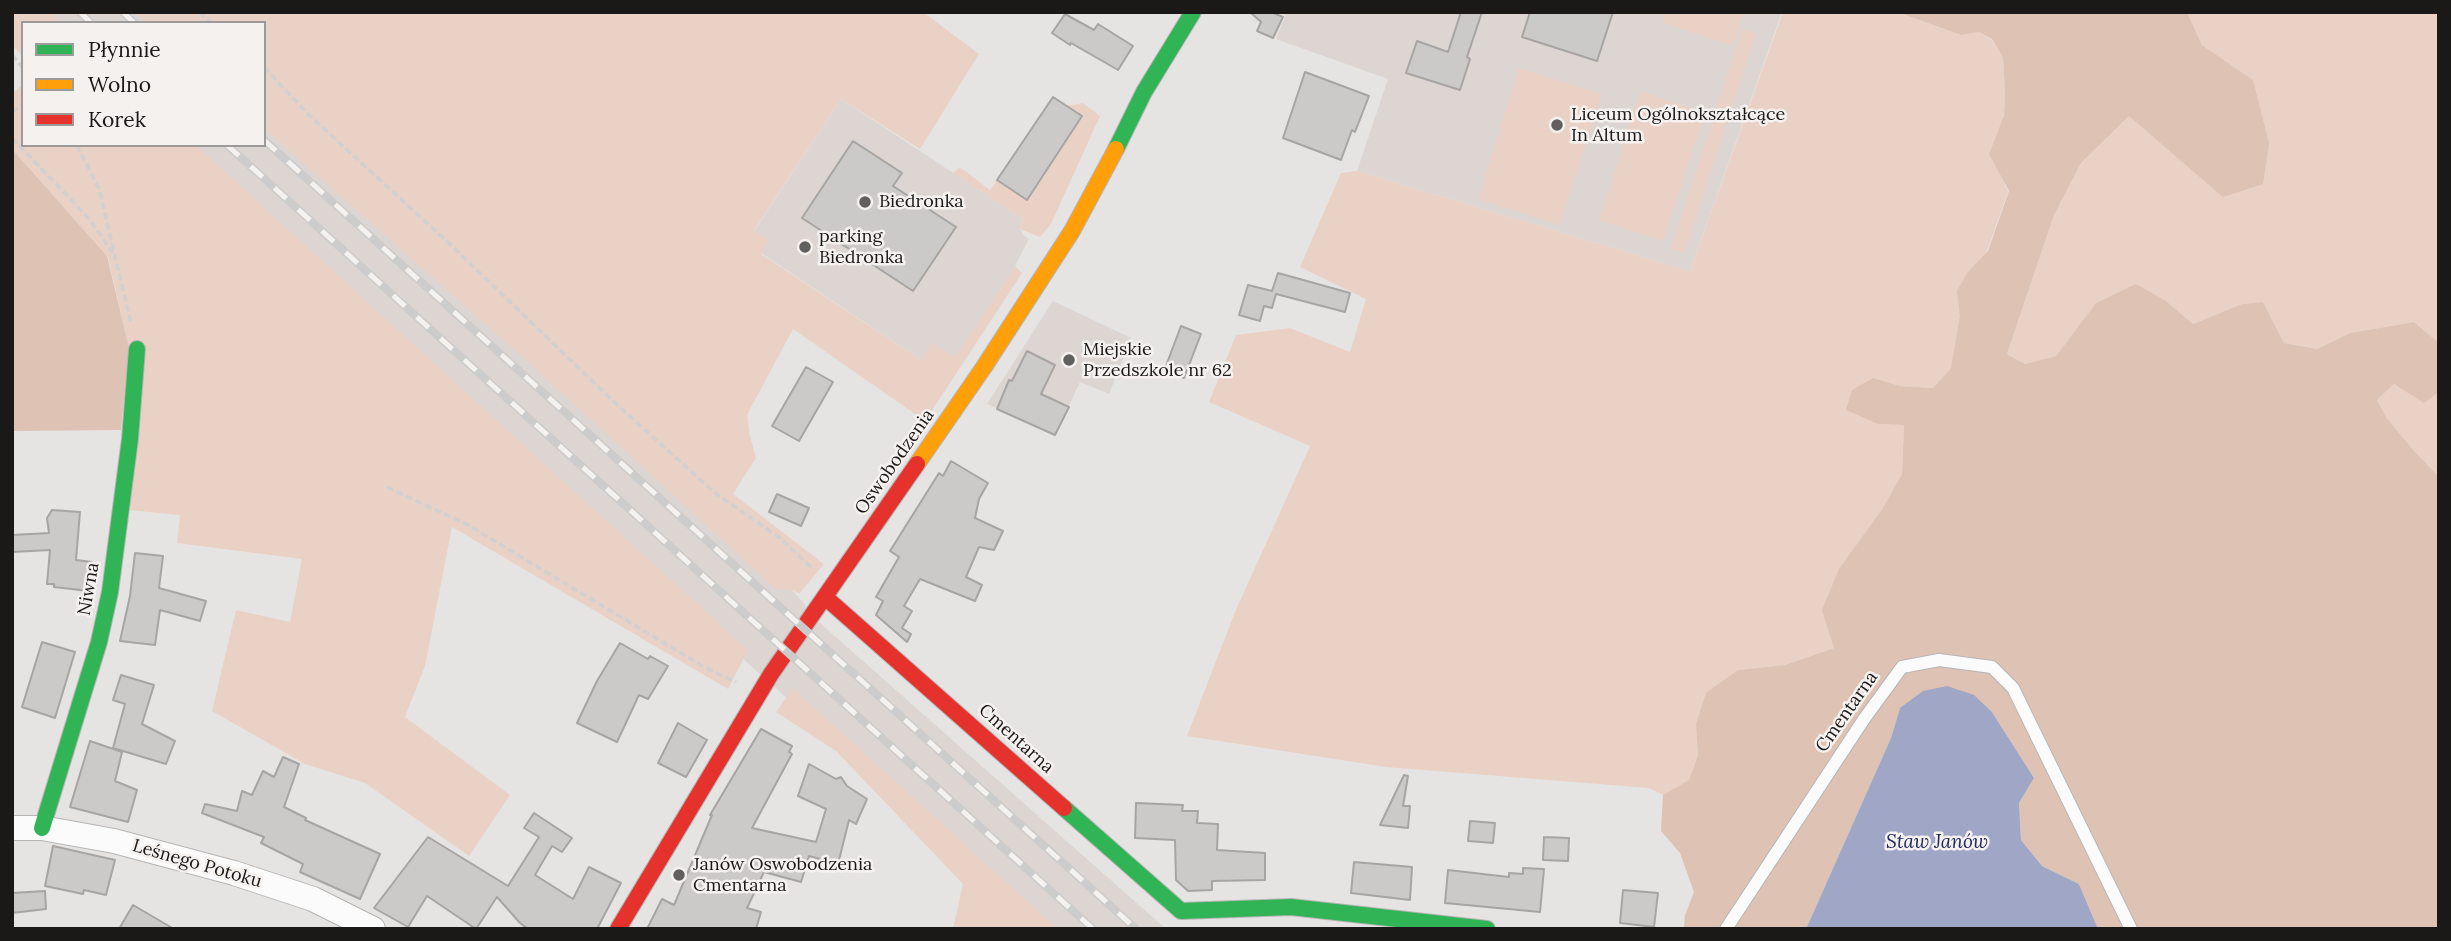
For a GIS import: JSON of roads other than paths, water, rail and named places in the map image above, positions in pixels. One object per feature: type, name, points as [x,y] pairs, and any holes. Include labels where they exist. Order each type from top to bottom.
[{"type":"street","name":"Oswobodzenia","points":[[618,929],[760,693],[1021,312],[1072,231],[1144,92],[1193,12]]},
{"type":"street","name":"Niwna","points":[[42,828],[99,642],[110,592],[130,439],[137,349]]},
{"type":"street","name":"Cmentarna","points":[[829,592],[1186,915],[1291,907],[1487,929]]},
{"type":"street","name":"Leśnego Potoku","points":[[12,828],[42,828],[114,841],[234,873],[313,900],[373,929]]},
{"type":"lane","name":"Cmentarna","points":[[1726,929],[1864,719],[1902,667],[1939,660],[1992,667],[2013,688],[2132,929]]},
{"type":"water","name":"Staw Janów","points":[[1947,686],[1974,695],[1992,712],[2034,778],[2019,803],[2021,840],[2042,866],[2079,884],[2098,929],[1806,929],[1891,738],[1900,708],[1923,691]]},
{"type":"railway","points":[[80,12],[89,21]]},
{"type":"railway","points":[[123,12],[132,21]]},
{"type":"railway","points":[[266,142],[1136,929]]},
{"type":"railway","points":[[229,147],[1093,929]]},
{"type":"place","name":"Liceum Ogólnokształcące In Altum","points":[[1557,125]]},
{"type":"place","name":"Biedronka","points":[[865,202]]},
{"type":"place","name":"parking Biedronka","points":[[805,247]]},
{"type":"place","name":"Miejskie Przedszkole nr 62","points":[[1069,360]]},
{"type":"place","name":"Janów Oswobodzenia Cmentarna","points":[[679,875]]}]
